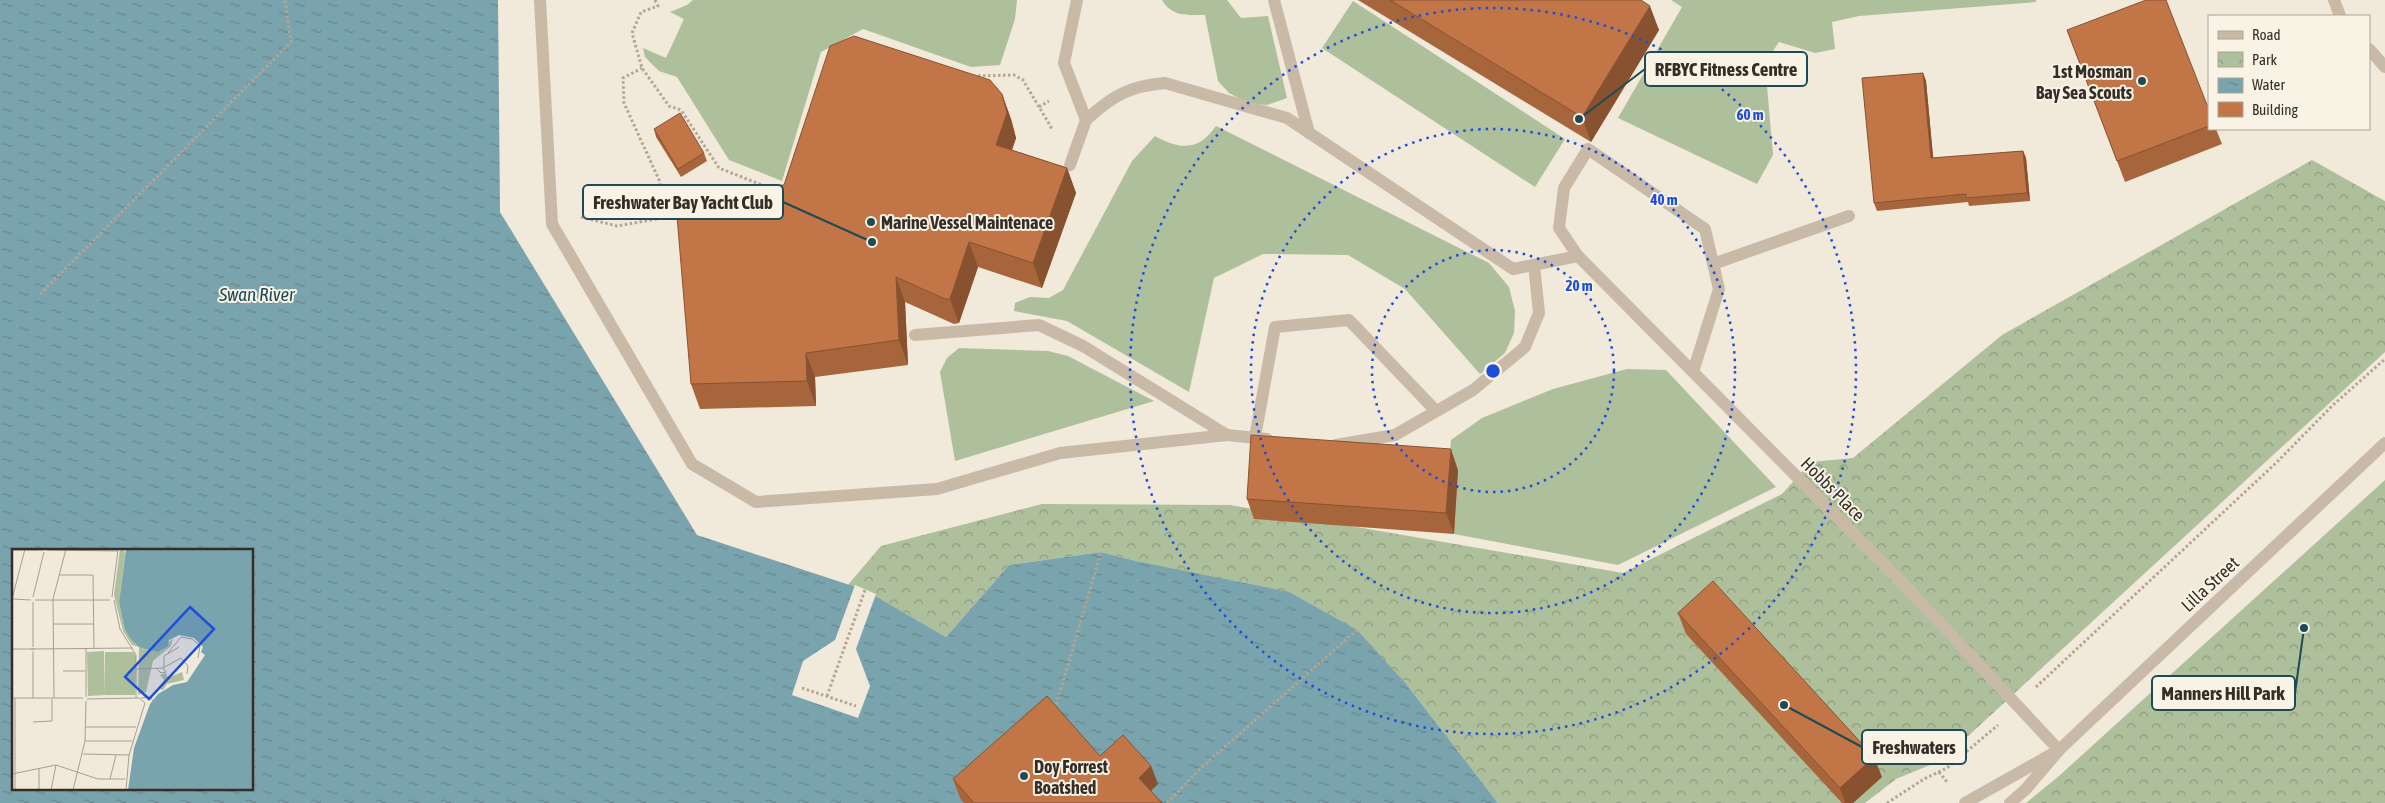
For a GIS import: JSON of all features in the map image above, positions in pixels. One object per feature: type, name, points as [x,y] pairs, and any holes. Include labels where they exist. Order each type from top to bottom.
[{"type":"street","points":[[540,0],[552,224],[692,464],[756,502],[937,489],[1060,453],[1227,435],[1283,441]]},
{"type":"street","points":[[1077,0],[1064,63],[1086,120]]},
{"type":"street","points":[[1274,0],[1309,134]]},
{"type":"street","points":[[2334,0],[2340,15]]},
{"type":"street","points":[[2370,51],[2385,67]]},
{"type":"street","points":[[1070,165],[1086,120],[1103,105],[1124,91],[1146,85],[1165,83],[1287,118],[1513,269],[1578,256]]},
{"type":"street","name":"Hobbs Place","points":[[1713,264],[1705,229],[1588,149],[1564,188],[1559,228],[1578,256],[1911,592],[2059,750]]},
{"type":"street","points":[[1693,372],[1719,289],[1713,264],[1849,216]]},
{"type":"street","points":[[1320,445],[1329,446],[1396,435],[1473,390],[1525,347],[1539,313],[1534,265]]},
{"type":"street","points":[[1255,438],[1275,327],[1349,320],[1436,411]]},
{"type":"street","points":[[915,335],[1039,325],[1083,346],[1227,435]]},
{"type":"street","name":"Lilla Street","points":[[2010,803],[2026,789],[2059,750],[2385,443]]},
{"type":"street","name":"Lilla Street","points":[[1965,803],[2059,750]]},
{"type":"path","points":[[40,294],[290,42],[285,0]]},
{"type":"path","points":[[655,0],[658,6],[641,12],[632,33],[642,68],[669,106],[681,110],[719,168],[772,189]]},
{"type":"path","points":[[551,209],[617,226],[662,218],[660,182],[624,103],[623,78],[642,68]]},
{"type":"path","points":[[965,73],[974,76],[1014,75],[1023,80],[1052,127],[1048,136]]},
{"type":"path","points":[[1886,803],[1924,779],[1947,768],[2018,705],[2276,463],[2333,405],[2385,359]]},
{"type":"path","points":[[1054,715],[1101,552]]},
{"type":"path","points":[[827,696],[865,590]]},
{"type":"path","points":[[1167,803],[1202,767],[1357,630]]},
{"type":"path","points":[[802,688],[856,706]]},
{"type":"green space","points":[[693,0],[1017,0],[1015,19],[1000,65],[971,67],[863,29],[821,52],[782,181],[729,160],[677,77],[659,71],[645,57],[643,48],[666,58],[684,19],[670,12],[687,5]]},
{"type":"green space","points":[[1162,0],[1227,0],[1241,18],[1268,16],[1287,98],[1267,105],[1248,103],[1229,93],[1218,81],[1205,15],[1180,14],[1170,10]]},
{"type":"green space","points":[[1671,0],[2036,0],[2036,2],[1859,16],[1832,22],[1835,49],[1815,53],[1779,42],[1765,63],[1773,155],[1757,184],[1618,118],[1682,7]]},
{"type":"green space","points":[[1353,1],[1565,139],[1535,187],[1322,48]]},
{"type":"green space","points":[[1216,126],[1489,263],[1509,287],[1515,311],[1514,333],[1505,353],[1480,374],[1405,289],[1348,255],[1263,254],[1214,278],[1189,392],[1067,321],[1014,311],[1015,303],[1030,297],[1049,298],[1063,290],[1132,161],[1155,136],[1173,144],[1188,146],[1203,140]]},
{"type":"green space","points":[[2312,160],[2385,201],[2385,352],[1942,760],[1896,779],[1865,803],[1498,803],[1407,685],[1140,562],[1101,552],[1009,565],[946,637],[865,590],[847,586],[881,546],[1042,504],[1230,505],[1623,573],[1782,494],[1811,462],[1853,458],[2002,335]]},
{"type":"green space","points":[[959,348],[1048,351],[1068,356],[1154,401],[955,461],[940,372],[947,358]]},
{"type":"green space","points":[[1627,369],[1666,370],[1776,487],[1618,565],[1454,534],[1458,470],[1449,469],[1451,440],[1482,418],[1553,389]]},
{"type":"green space","points":[[2385,480],[2385,803],[2026,803],[2059,776]]},
{"type":"water","name":"Swan River","points":[[0,0],[498,0],[500,212],[697,535],[865,590],[946,637],[1009,565],[1101,552],[1140,562],[1289,592],[1357,630],[1407,685],[1498,803],[0,803]]},
{"type":"pier","points":[[855,585],[876,594],[856,649],[870,686],[858,718],[792,695],[803,661],[835,640]]},
{"type":"building","points":[[1390,0],[1641,0],[1650,6],[1582,117]]},
{"type":"building","name":"1st Mosman Bay Sea Scouts","points":[[2146,0],[2166,0],[2208,107],[2208,126],[2117,161],[2067,30]]},
{"type":"building","points":[[854,36],[990,80],[1002,94],[1007,113],[996,145],[1067,168],[1033,263],[969,242],[950,299],[945,299],[896,277],[899,340],[806,353],[807,381],[691,384],[675,192],[784,185],[830,46]]},
{"type":"building","points":[[1923,73],[1931,158],[2023,151],[2027,193],[1966,198],[1966,194],[1874,203],[1862,78]]},
{"type":"building","points":[[680,113],[704,153],[678,169],[654,129]]},
{"type":"building","points":[[1251,435],[1451,449],[1446,513],[1247,499]]},
{"type":"building","points":[[1713,581],[1874,757],[1840,788],[1678,613]]},
{"type":"building","points":[[1047,696],[1100,756],[1123,735],[1151,766],[1139,778],[1162,803],[974,803],[953,779]]},
{"type":"place","name":"1st Mosman Bay Sea Scouts","points":[[2142,81]]},
{"type":"place","name":"RFBYC Fitness Centre","points":[[1579,119]]},
{"type":"place","name":"Marine Vessel Maintenace","points":[[871,222]]},
{"type":"place","name":"Freshwater Bay Yacht Club","points":[[872,242]]},
{"type":"place","name":"Manners Hill Park","points":[[2304,628]]},
{"type":"place","name":"Freshwaters","points":[[1784,705]]},
{"type":"place","name":"Doy Forrest Boatshed","points":[[1024,776]]}]
